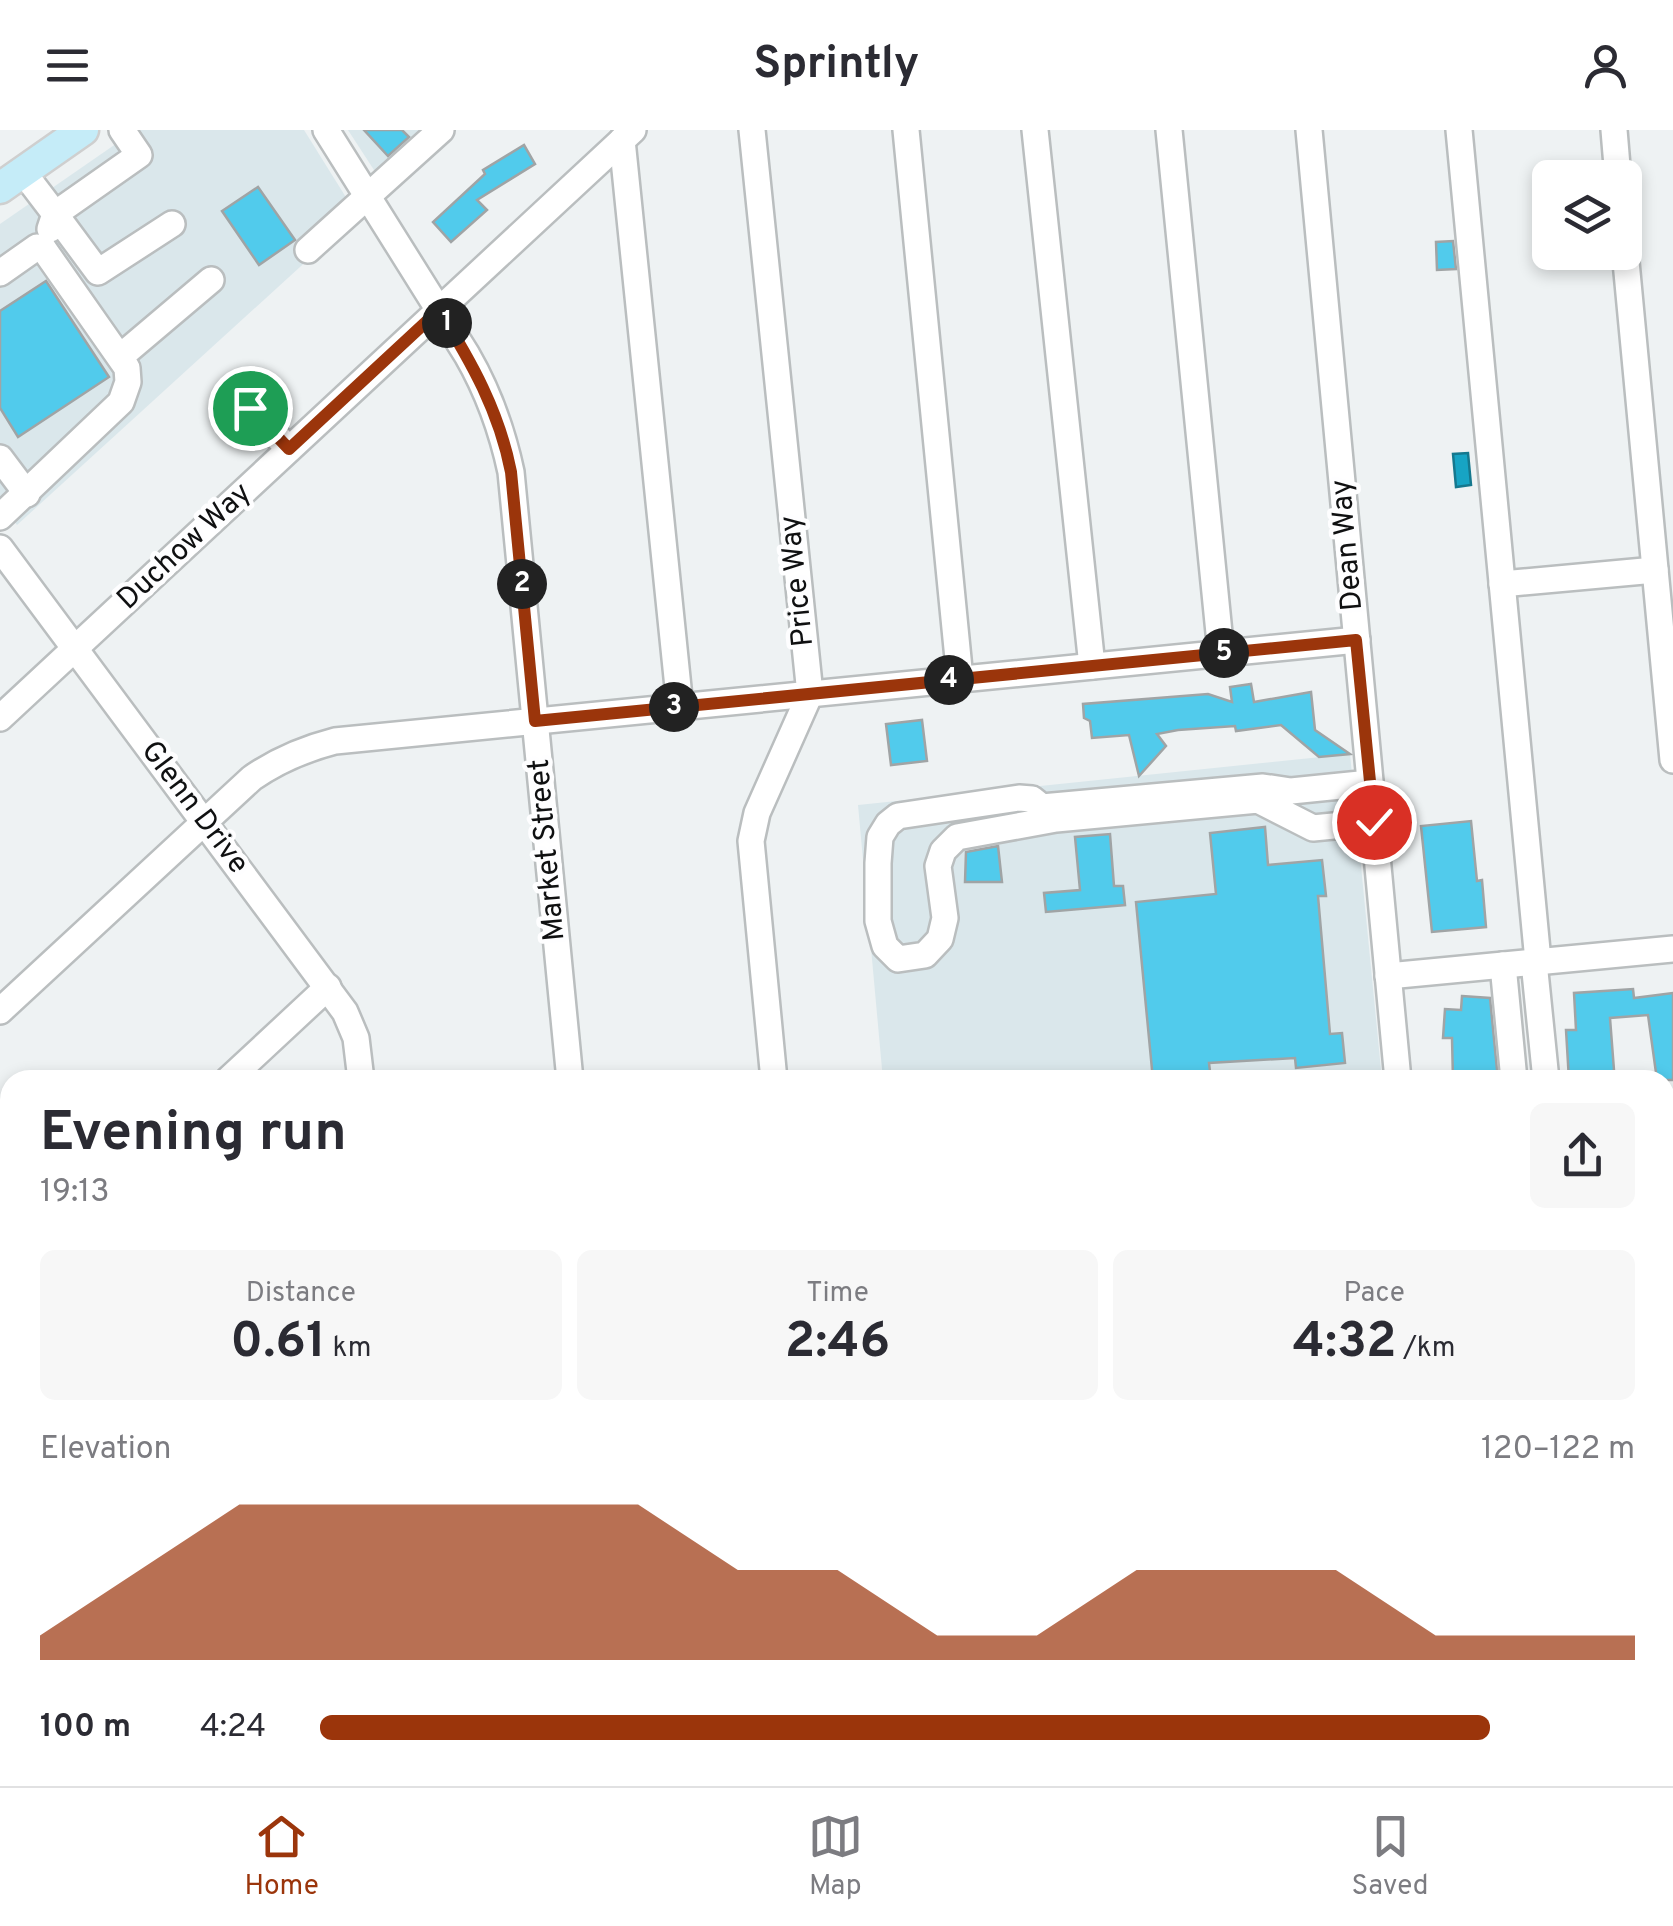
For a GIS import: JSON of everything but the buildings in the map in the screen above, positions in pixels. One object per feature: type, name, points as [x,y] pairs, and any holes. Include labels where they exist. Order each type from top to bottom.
[{"type":"main road","points":[[12,180],[52,139],[83,130]]},
{"type":"street","points":[[43,248],[55,214],[139,155],[122,130]]},
{"type":"street","name":"Market Street","points":[[326,130],[482,382],[505,442],[569,1070]]},
{"type":"street","points":[[308,250],[441,130]]},
{"type":"street","name":"Price Way","points":[[752,130],[810,694],[757,813],[751,840],[773,1070]]},
{"type":"street","points":[[906,130],[960,679]]},
{"type":"street","points":[[1035,130],[1092,666]]},
{"type":"street","points":[[1169,130],[1221,653]]},
{"type":"street","name":"Dean Way","points":[[1308,130],[1397,1070]]},
{"type":"street","points":[[1459,130],[1545,1070]]},
{"type":"street","points":[[1614,130],[1616,160]]},
{"type":"street","points":[[627,135],[680,707]]},
{"type":"street","name":"Duchow Way","points":[[0,718],[627,135]]},
{"type":"street","points":[[12,180],[55,214],[98,272],[172,224]]},
{"type":"street","points":[[0,273],[37,247],[43,248],[127,368],[128,382],[121,402],[0,517]]},
{"type":"street","points":[[1627,270],[1673,760]]},
{"type":"street","points":[[120,357],[211,280]]},
{"type":"street","points":[[250,408],[289,449]]},
{"type":"street","points":[[0,458],[27,494]]},
{"type":"street","name":"Glenn Drive","points":[[0,548],[328,987],[351,1025],[359,1070]]},
{"type":"street","points":[[1502,584],[1655,570]]},
{"type":"street","points":[[0,1012],[262,770],[335,741],[1356,640]]},
{"type":"street","points":[[1370,783],[1291,791],[1263,787],[1042,806],[1032,799],[1019,798],[898,816],[880,837],[878,921],[885,946],[898,959],[925,955],[940,939],[945,918],[938,866],[943,851],[957,837],[1056,819],[1258,800],[1313,828],[1374,822]]},
{"type":"street","points":[[1388,976],[1673,949]]},
{"type":"street","points":[[1503,964],[1513,1070]]},
{"type":"street","points":[[239,1070],[328,987]]},
{"type":"shaded area","points":[[136,130],[304,130],[357,215],[17,525],[0,502],[0,224]]},
{"type":"shaded area","points":[[348,130],[454,130],[387,190]]},
{"type":"shaded area","points":[[1350,754],[1381,1070],[882,1070],[858,805]]},
{"type":"water","points":[[1468,453],[1471,485],[1456,487],[1453,454]]},
{"type":"route","points":[[250,408],[289,449],[439,310],[482,382],[505,442],[535,721],[1356,640],[1374,822]]}]
